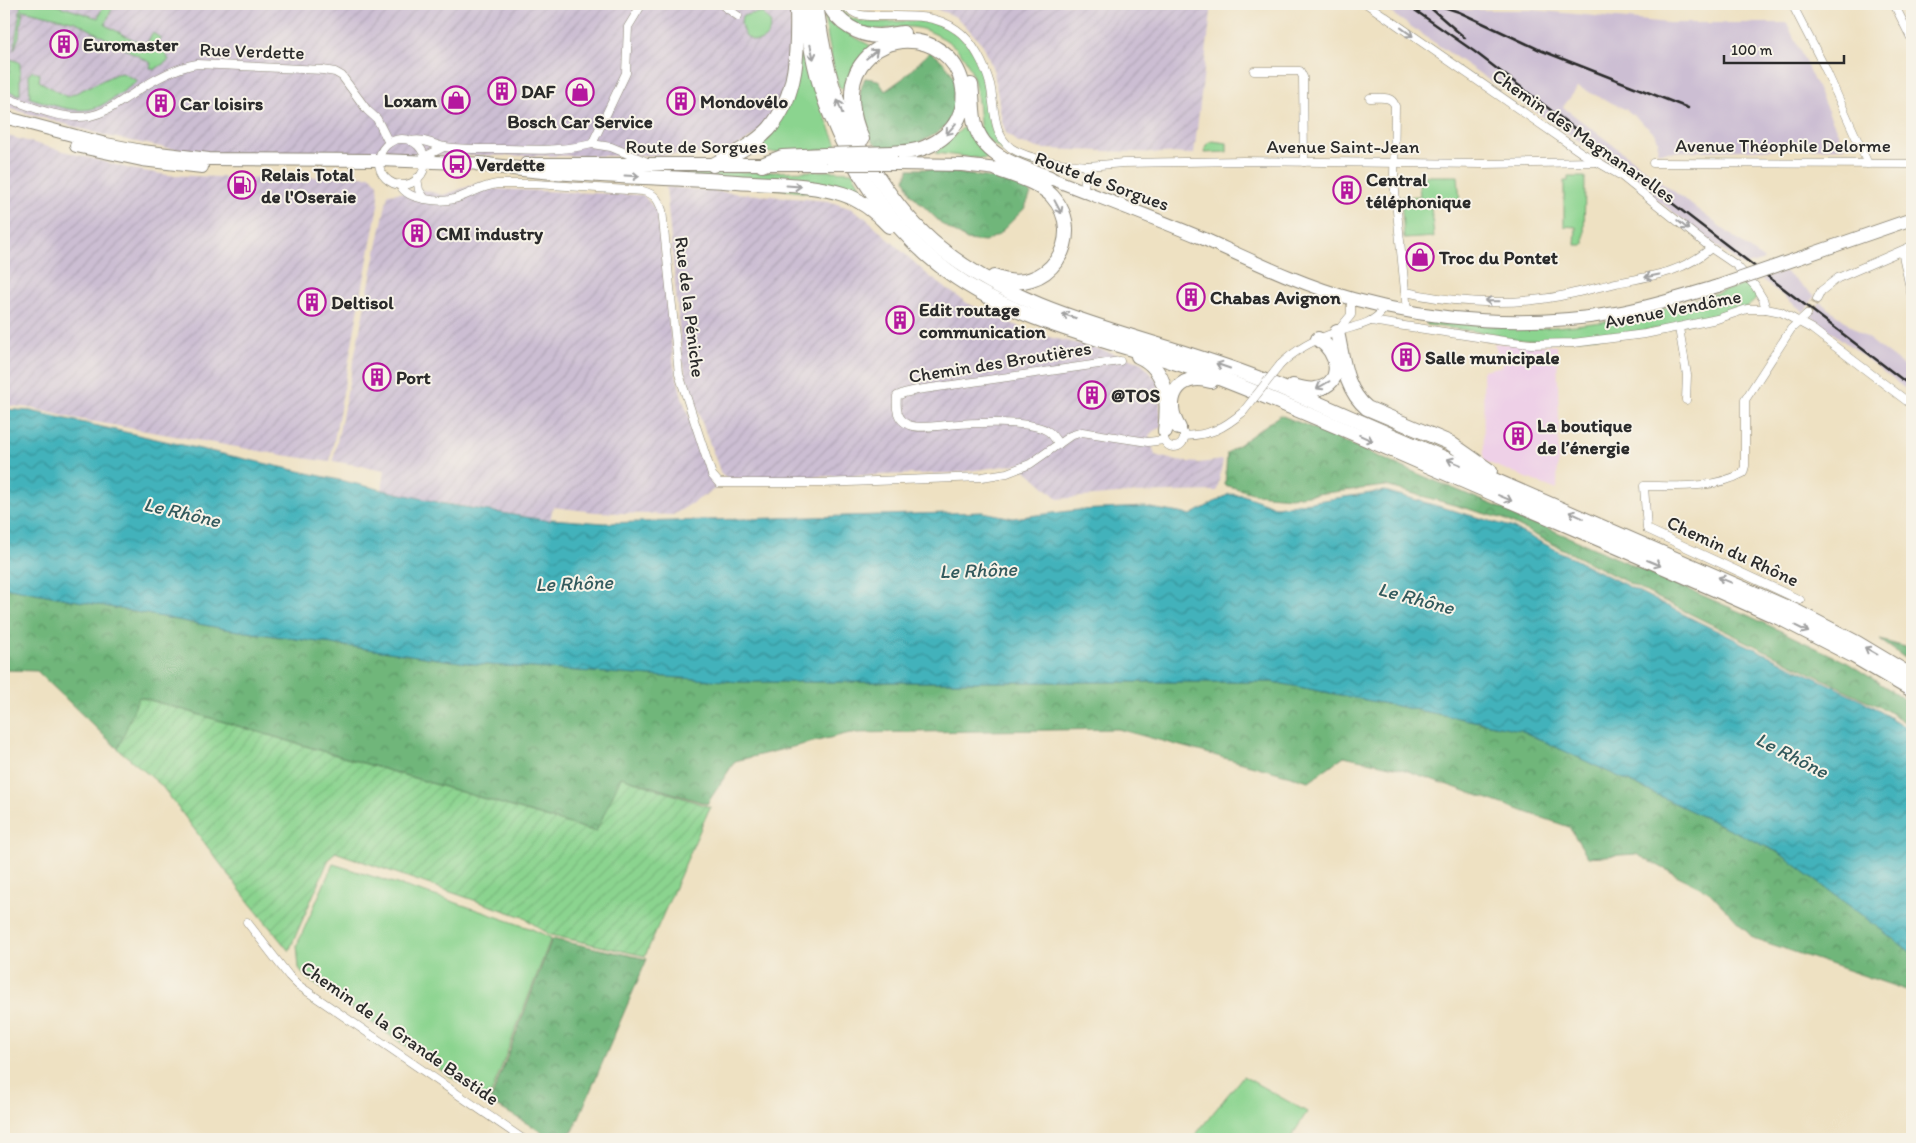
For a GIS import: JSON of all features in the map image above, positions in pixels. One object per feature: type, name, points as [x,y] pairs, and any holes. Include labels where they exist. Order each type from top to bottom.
[{"type":"highway","points":[[714,165],[756,140],[768,130],[782,108],[792,80],[796,59],[798,34],[797,4]]},
{"type":"highway","points":[[805,4],[808,37],[816,73],[828,110],[846,148],[893,220],[935,262],[968,284],[1000,302],[1057,326],[1142,351],[1203,372],[1333,423],[1782,619],[1843,650],[1912,690]]},
{"type":"highway","points":[[816,4],[820,34],[829,71],[840,106],[858,146],[892,199],[916,226],[940,248],[974,274],[1014,294],[1065,315],[1167,346],[1257,378],[1531,495],[1797,612],[1857,643],[1912,676]]},
{"type":"highway","points":[[829,4],[838,18],[858,32],[879,36],[902,33],[920,34],[946,45],[957,55],[969,76],[972,87],[974,123],[979,137],[984,144],[998,156],[1050,178]]},
{"type":"highway","points":[[762,165],[782,157],[828,160],[895,159],[917,151],[943,137],[960,117],[964,100],[960,74],[954,64],[939,51],[913,41],[885,45],[873,52],[859,67],[852,88],[852,97],[859,131],[884,178],[892,199],[906,208],[930,233],[988,275],[1007,282],[1022,282],[1040,276],[1054,265],[1063,247],[1066,230],[1061,210],[1054,198],[1040,187],[997,169]]},
{"type":"highway","points":[[479,164],[523,170],[698,179],[829,190],[844,194],[865,204],[939,272],[956,283],[968,284]]},
{"type":"highway","points":[[1057,326],[1065,334],[1139,356],[1152,364],[1162,380],[1166,394],[1168,415],[1164,435]]},
{"type":"highway","points":[[1336,332],[1350,386],[1356,397],[1367,408],[1450,443],[1467,453],[1480,466],[1514,483],[1531,495]]},
{"type":"highway","points":[[1257,378],[1308,390],[1328,384],[1335,372],[1336,359],[1327,344],[1318,339]]},
{"type":"highway","points":[[1182,432],[1172,414],[1172,399],[1180,385],[1196,379],[1209,380],[1333,423]]},
{"type":"main road","points":[[4,117],[66,135],[176,156],[218,160],[380,164]]},
{"type":"main road","points":[[4,126],[102,152],[175,165],[236,168],[380,164]]},
{"type":"main road","name":"Route de Sorgues","points":[[895,159],[1020,171],[1050,178],[1178,228],[1302,282],[1351,299],[1406,311],[1467,320],[1507,321],[1566,318],[1616,313],[1666,302],[1912,219]]},
{"type":"main road","name":"Route de Sorgues","points":[[380,164],[424,162],[454,164],[762,165]]},
{"type":"street","points":[[592,144],[626,73],[628,27],[642,4]]},
{"type":"street","points":[[720,4],[738,16]]},
{"type":"street","name":"Avenue Saint-Jean","points":[[841,4],[857,14],[933,17],[958,30],[979,54],[990,84],[995,119],[1003,140],[1011,148],[1022,153],[1063,165],[1088,166],[1124,163],[1596,162]]},
{"type":"street","name":"Chemin des Magnanarelles","points":[[1367,4],[1470,77],[1596,162],[1620,175],[1711,248],[1736,265],[1755,286],[1763,299],[1766,309]]},
{"type":"street","points":[[1792,4],[1825,68],[1868,164]]},
{"type":"street","points":[[1894,4],[1912,40]]},
{"type":"street","name":"Rue Verdette","points":[[4,97],[51,113],[74,117],[90,116],[107,111],[139,89],[180,67],[197,64],[323,70],[335,72],[342,76],[367,110],[377,119],[389,143]]},
{"type":"street","points":[[1254,71],[1300,71],[1304,77],[1304,162]]},
{"type":"street","points":[[1370,98],[1390,98],[1396,106],[1394,181],[1406,292],[1406,311]]},
{"type":"street","points":[[417,178],[408,183],[398,184],[389,181],[380,164],[382,150],[389,143],[404,139],[411,141],[422,151],[424,162]]},
{"type":"street","points":[[411,141],[425,140],[444,147],[570,149],[592,144],[611,147],[654,164]]},
{"type":"street","points":[[425,199],[419,190],[417,178],[424,162],[444,147]]},
{"type":"street","name":"Avenue Théophile Delorme","points":[[1653,163],[1912,164]]},
{"type":"street","points":[[1083,191],[1088,166]]},
{"type":"street","points":[[398,184],[404,192],[425,199]]},
{"type":"street","name":"Rue de la Péniche","points":[[425,199],[449,201],[463,197],[487,185],[497,184],[587,186],[643,190],[652,193],[658,199],[662,210],[679,374],[712,475],[719,483],[822,484],[982,477],[1007,473],[1030,464],[1059,444]]},
{"type":"street","points":[[1817,300],[1821,292],[1838,278],[1912,246]]},
{"type":"street","points":[[1406,292],[1469,301],[1541,300],[1674,271],[1700,258],[1711,248]]},
{"type":"street","points":[[1902,251],[1912,297]]},
{"type":"street","points":[[1336,332],[1350,316],[1351,299]]},
{"type":"street","points":[[1059,444],[1070,436],[1082,432],[1148,442],[1164,435],[1172,426],[1182,432],[1201,436],[1216,431],[1230,423],[1243,412],[1280,365],[1300,348],[1336,332],[1372,321],[1382,311],[1382,306]]},
{"type":"street","name":"Avenue Vendôme","points":[[1372,321],[1531,344],[1573,343],[1612,339],[1679,328],[1747,309],[1766,309],[1781,312],[1831,342],[1912,405]]},
{"type":"street","name":"Chemin du Rhône","points":[[1800,600],[1647,529],[1644,486],[1674,486],[1721,482],[1743,473],[1745,466],[1745,400],[1791,329],[1807,314]]},
{"type":"street","points":[[1350,316],[1363,324]]},
{"type":"street","points":[[1679,328],[1687,375],[1686,400]]},
{"type":"street","name":"Chemin des Broutières","points":[[1059,444],[1049,432],[1036,427],[984,422],[930,426],[910,425],[898,417],[896,408],[897,396],[904,392],[1120,361]]},
{"type":"street","points":[[1164,435],[1168,446],[1175,447],[1182,443],[1182,432]]},
{"type":"street","name":"Chemin de la Grande Bastide","points":[[247,922],[298,985],[523,1139]]},
{"type":"shaded area","name":"Verdette","points":[[4,4],[791,4],[791,57],[786,87],[776,113],[763,128],[745,142],[727,151],[715,154],[617,156],[220,154],[166,148],[107,136],[4,107]]},
{"type":"shaded area","points":[[855,4],[1212,4],[1194,154],[1042,149],[1018,143],[1006,133],[1002,122],[994,72],[983,45],[964,24],[954,16],[931,7],[866,10]]},
{"type":"shaded area","points":[[1378,4],[1454,4],[1465,10],[1533,10],[1669,23],[1787,23],[1845,148],[1657,152],[1658,140],[1654,133],[1627,110],[1578,87],[1563,107],[1764,260],[1743,266],[1596,153]]},
{"type":"shaded area","points":[[4,135],[131,169],[168,175],[244,178],[371,176],[378,184],[379,200],[330,462],[73,418],[31,408],[4,405]]},
{"type":"shaded area","points":[[482,182],[491,189],[643,195],[657,211],[674,366],[683,400],[715,489],[673,515],[595,512],[553,507],[550,521],[382,492],[385,470],[333,461],[388,194],[424,190],[443,195]]},
{"type":"shaded area","points":[[666,187],[828,201],[852,209],[867,219],[929,276],[967,303],[1035,334],[1089,346],[1141,362],[1159,383],[1161,426],[1149,435],[1155,455],[1177,461],[1199,463],[1223,460],[1217,491],[1130,493],[1058,499],[1019,464],[954,473],[727,479],[721,474],[688,385],[682,358]]},
{"type":"shaded area","points":[[1784,271],[1815,296],[1804,312],[1761,279]]},
{"type":"shaded area","points":[[1820,302],[1912,372],[1912,394],[1811,316]]},
{"type":"shaded area","points":[[1494,343],[1557,346],[1559,423],[1557,490],[1484,461],[1483,370],[1503,366]]},
{"type":"green space","points":[[21,4],[52,4],[98,18],[104,4],[114,4],[105,25],[146,46],[152,33],[162,38],[158,41],[169,60],[154,70],[150,68],[151,63],[76,22],[23,10],[19,37],[14,50]]},
{"type":"green space","points":[[833,4],[837,4],[854,19],[866,22],[929,22],[942,26],[959,36],[973,51],[979,65],[988,113],[997,140],[1012,154],[1027,160],[1068,170],[1068,173],[1016,161],[981,135],[973,78],[961,53],[951,43],[915,27],[865,29],[858,27],[848,20]]},
{"type":"green space","points":[[762,13],[771,23],[769,33],[764,38],[759,41],[753,41],[744,32],[741,25],[742,16]]},
{"type":"green space","points":[[824,17],[838,28],[871,46],[853,67],[845,90],[839,87],[835,75]]},
{"type":"green space","points":[[804,42],[818,97],[839,149],[746,154],[773,130]]},
{"type":"green space","points":[[930,52],[944,63],[954,78],[956,110],[953,117],[940,131],[918,143],[895,149],[877,145],[873,142],[867,130],[861,108],[860,94],[865,78],[878,80],[885,91],[902,79]]},
{"type":"green space","points":[[11,59],[19,62],[20,65],[20,95],[9,91],[7,85]]},
{"type":"green space","points":[[32,71],[40,74],[39,81],[67,97],[116,74],[122,73],[138,81],[102,105],[85,110],[75,110],[30,98],[29,75]]},
{"type":"green space","points":[[967,124],[970,125],[974,141],[988,157],[985,159],[935,153]]},
{"type":"green space","points":[[1212,141],[1227,143],[1227,152],[1204,153],[1206,145]]},
{"type":"green space","points":[[909,169],[929,169],[1021,182],[1031,194],[1024,209],[998,235],[985,242],[967,240],[943,225],[911,194],[905,179]]},
{"type":"green space","points":[[852,172],[869,201],[658,173]]},
{"type":"green space","points":[[1418,176],[1458,176],[1460,204],[1431,207],[1434,237],[1404,239],[1401,197],[1420,196]]},
{"type":"green space","points":[[1568,177],[1585,177],[1584,245],[1575,245],[1576,227],[1564,226],[1564,181],[1568,181]]},
{"type":"green space","points":[[1750,283],[1757,293],[1755,300],[1734,311],[1666,327],[1624,333],[1581,338],[1513,339],[1496,334],[1427,325],[1426,321],[1532,329],[1611,321],[1653,312]]},
{"type":"green space","points":[[1280,415],[1525,518],[1747,615],[1848,663],[1912,704],[1912,727],[1886,710],[1660,599],[1504,519],[1386,486],[1290,497],[1256,494],[1225,485],[1227,453]]},
{"type":"green space","points":[[4,587],[225,629],[474,664],[741,682],[1273,682],[1520,730],[1778,852],[1912,953],[1912,992],[1753,938],[1709,892],[1636,854],[1588,857],[1569,827],[1399,768],[1344,756],[1309,781],[1118,729],[850,733],[735,761],[707,804],[621,777],[597,832],[140,697],[118,749],[37,671],[4,670]]},
{"type":"green space","points":[[1880,640],[1909,648],[1912,647],[1912,663]]},
{"type":"green space","points":[[139,697],[596,832],[621,777],[710,807],[645,956],[550,935],[523,917],[335,852],[328,861],[289,951],[249,902],[161,785],[118,749]]},
{"type":"green space","points":[[333,864],[451,901],[532,929],[551,938],[488,1102],[306,978],[299,968],[297,945]]},
{"type":"green space","points":[[552,939],[647,959],[573,1131],[554,1139],[490,1102]]},
{"type":"green space","points":[[1243,1076],[1307,1112],[1290,1139],[1192,1139]]},
{"type":"water","name":"Le Rhône","points":[[4,409],[31,411],[446,504],[550,521],[551,519],[604,523],[983,512],[1013,518],[1078,510],[1145,507],[1191,515],[1229,494],[1243,495],[1276,507],[1385,491],[1511,527],[1701,623],[1862,700],[1912,731],[1912,953],[1778,852],[1520,730],[1273,682],[741,682],[474,664],[225,629],[4,587]]},
{"type":"tunnel","points":[[1807,314],[1817,299]]},
{"type":"railway","points":[[1406,4],[1475,52],[1912,387]]},
{"type":"railway","points":[[1426,4],[1465,38]]},
{"type":"railway","points":[[1435,4],[1459,12],[1540,50],[1688,108]]},
{"type":"place","name":"Euromaster","points":[[64,44]]},
{"type":"place","name":"DAF","points":[[502,91]]},
{"type":"place","name":"Bosch Car Service","points":[[580,92]]},
{"type":"place","name":"Loxam","points":[[456,100]]},
{"type":"place","name":"Mondovélo","points":[[681,101]]},
{"type":"place","name":"Car loisirs","points":[[161,103]]},
{"type":"place","name":"Verdette","points":[[457,164]]},
{"type":"place","name":"Relais Total de l'Oseraie","points":[[242,185]]},
{"type":"place","name":"Central téléphonique","points":[[1347,190]]},
{"type":"place","name":"CMI industry","points":[[417,233]]},
{"type":"place","name":"Troc du Pontet","points":[[1420,257]]},
{"type":"place","name":"Chabas Avignon","points":[[1191,297]]},
{"type":"place","name":"Deltisol","points":[[312,302]]},
{"type":"place","name":"Edit routage communication","points":[[900,320]]},
{"type":"place","name":"Salle municipale","points":[[1406,357]]},
{"type":"place","name":"Port","points":[[377,377]]},
{"type":"place","name":"@TOS","points":[[1092,395]]},
{"type":"place","name":"La boutique de l’énergie","points":[[1518,436]]}]
